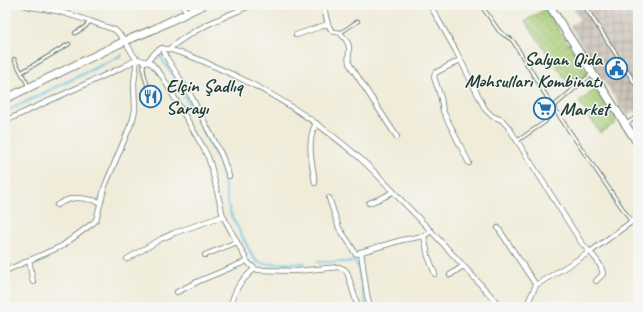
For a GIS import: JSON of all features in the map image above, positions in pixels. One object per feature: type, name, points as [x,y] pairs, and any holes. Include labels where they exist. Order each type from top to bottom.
[{"type":"main road","points":[[125,41],[184,7],[193,5]]},
{"type":"main road","points":[[5,99],[203,5]]},
{"type":"main road","points":[[549,5],[638,144]]},
{"type":"street","points":[[24,5],[39,9],[57,11],[115,30],[125,41],[137,59],[152,64],[162,76],[208,157],[224,216],[247,261],[258,270],[290,272],[339,268],[344,269],[347,272],[358,307]]},
{"type":"street","points":[[57,11],[59,5]]},
{"type":"street","points":[[169,49],[178,41],[202,27],[252,5]]},
{"type":"street","points":[[324,5],[328,24],[332,31],[340,32],[349,44],[350,48],[347,58],[350,65],[396,137]]},
{"type":"street","points":[[430,5],[451,41],[485,109],[492,116],[502,120],[505,123],[581,242],[598,261],[603,272],[602,276],[596,281]]},
{"type":"street","points":[[296,35],[328,24]]},
{"type":"street","points":[[162,48],[186,88],[222,156],[229,176]]},
{"type":"street","points":[[146,61],[162,48],[203,61],[258,86],[316,123],[355,153],[431,231],[501,307]]},
{"type":"street","points":[[5,121],[125,66],[137,59]]},
{"type":"street","points":[[5,260],[6,270],[62,246],[96,220],[105,186],[134,119],[134,83],[137,59]]},
{"type":"street","points":[[460,60],[436,73],[434,77],[441,98],[443,111],[469,163]]},
{"type":"street","points":[[315,182],[310,139],[316,123]]},
{"type":"street","points":[[369,203],[393,192]]},
{"type":"street","points":[[57,205],[65,200],[78,197],[101,202]]},
{"type":"street","points":[[329,198],[339,228],[357,254],[402,240],[424,236],[431,231]]},
{"type":"street","points":[[127,258],[174,233],[224,216]]},
{"type":"street","points":[[526,307],[536,285],[590,252],[638,217]]},
{"type":"street","points":[[498,228],[536,285]]},
{"type":"street","points":[[424,236],[428,256],[435,274]]},
{"type":"street","points":[[205,255],[237,242]]},
{"type":"street","points":[[361,252],[370,307]]},
{"type":"street","points":[[29,260],[33,282]]},
{"type":"street","points":[[177,292],[247,261]]},
{"type":"street","points":[[450,275],[463,266]]},
{"type":"street","points":[[230,307],[238,285],[254,268]]},
{"type":"lane","points":[[481,5],[499,31],[513,41],[553,107],[631,222]]},
{"type":"lane","points":[[584,5],[638,88]]},
{"type":"lane","points":[[75,33],[85,27],[90,21]]},
{"type":"lane","points":[[340,32],[358,21]]},
{"type":"lane","points":[[22,72],[69,44]]},
{"type":"lane","points":[[14,59],[29,87]]},
{"type":"lane","points":[[146,61],[143,66],[143,71],[148,87]]},
{"type":"lane","points":[[517,141],[545,122],[553,107],[593,74]]},
{"type":"lane","points":[[626,125],[638,116]]},
{"type":"shaded area","name":"Salyan Qida Məhsulları Kombinatı","points":[[571,5],[638,5],[638,116],[635,111],[626,116],[570,26],[580,19]]},
{"type":"green space","points":[[545,9],[588,74],[571,87],[525,21]]},
{"type":"green space","points":[[595,89],[616,123],[600,133],[579,102]]},
{"type":"waterway","points":[[159,54],[177,82],[217,157],[222,168],[231,215],[253,257],[258,262],[264,264],[305,263]]},
{"type":"waterway","points":[[5,112],[122,55]]},
{"type":"waterway","points":[[318,262],[354,262],[358,265],[366,307]]},
{"type":"place","name":"Salyan Qida Məhsulları Kombinatı","points":[[617,69]]},
{"type":"place","name":"Elçin Şadlıq Sarayı","points":[[151,96]]},
{"type":"place","name":"Market","points":[[544,108]]}]
